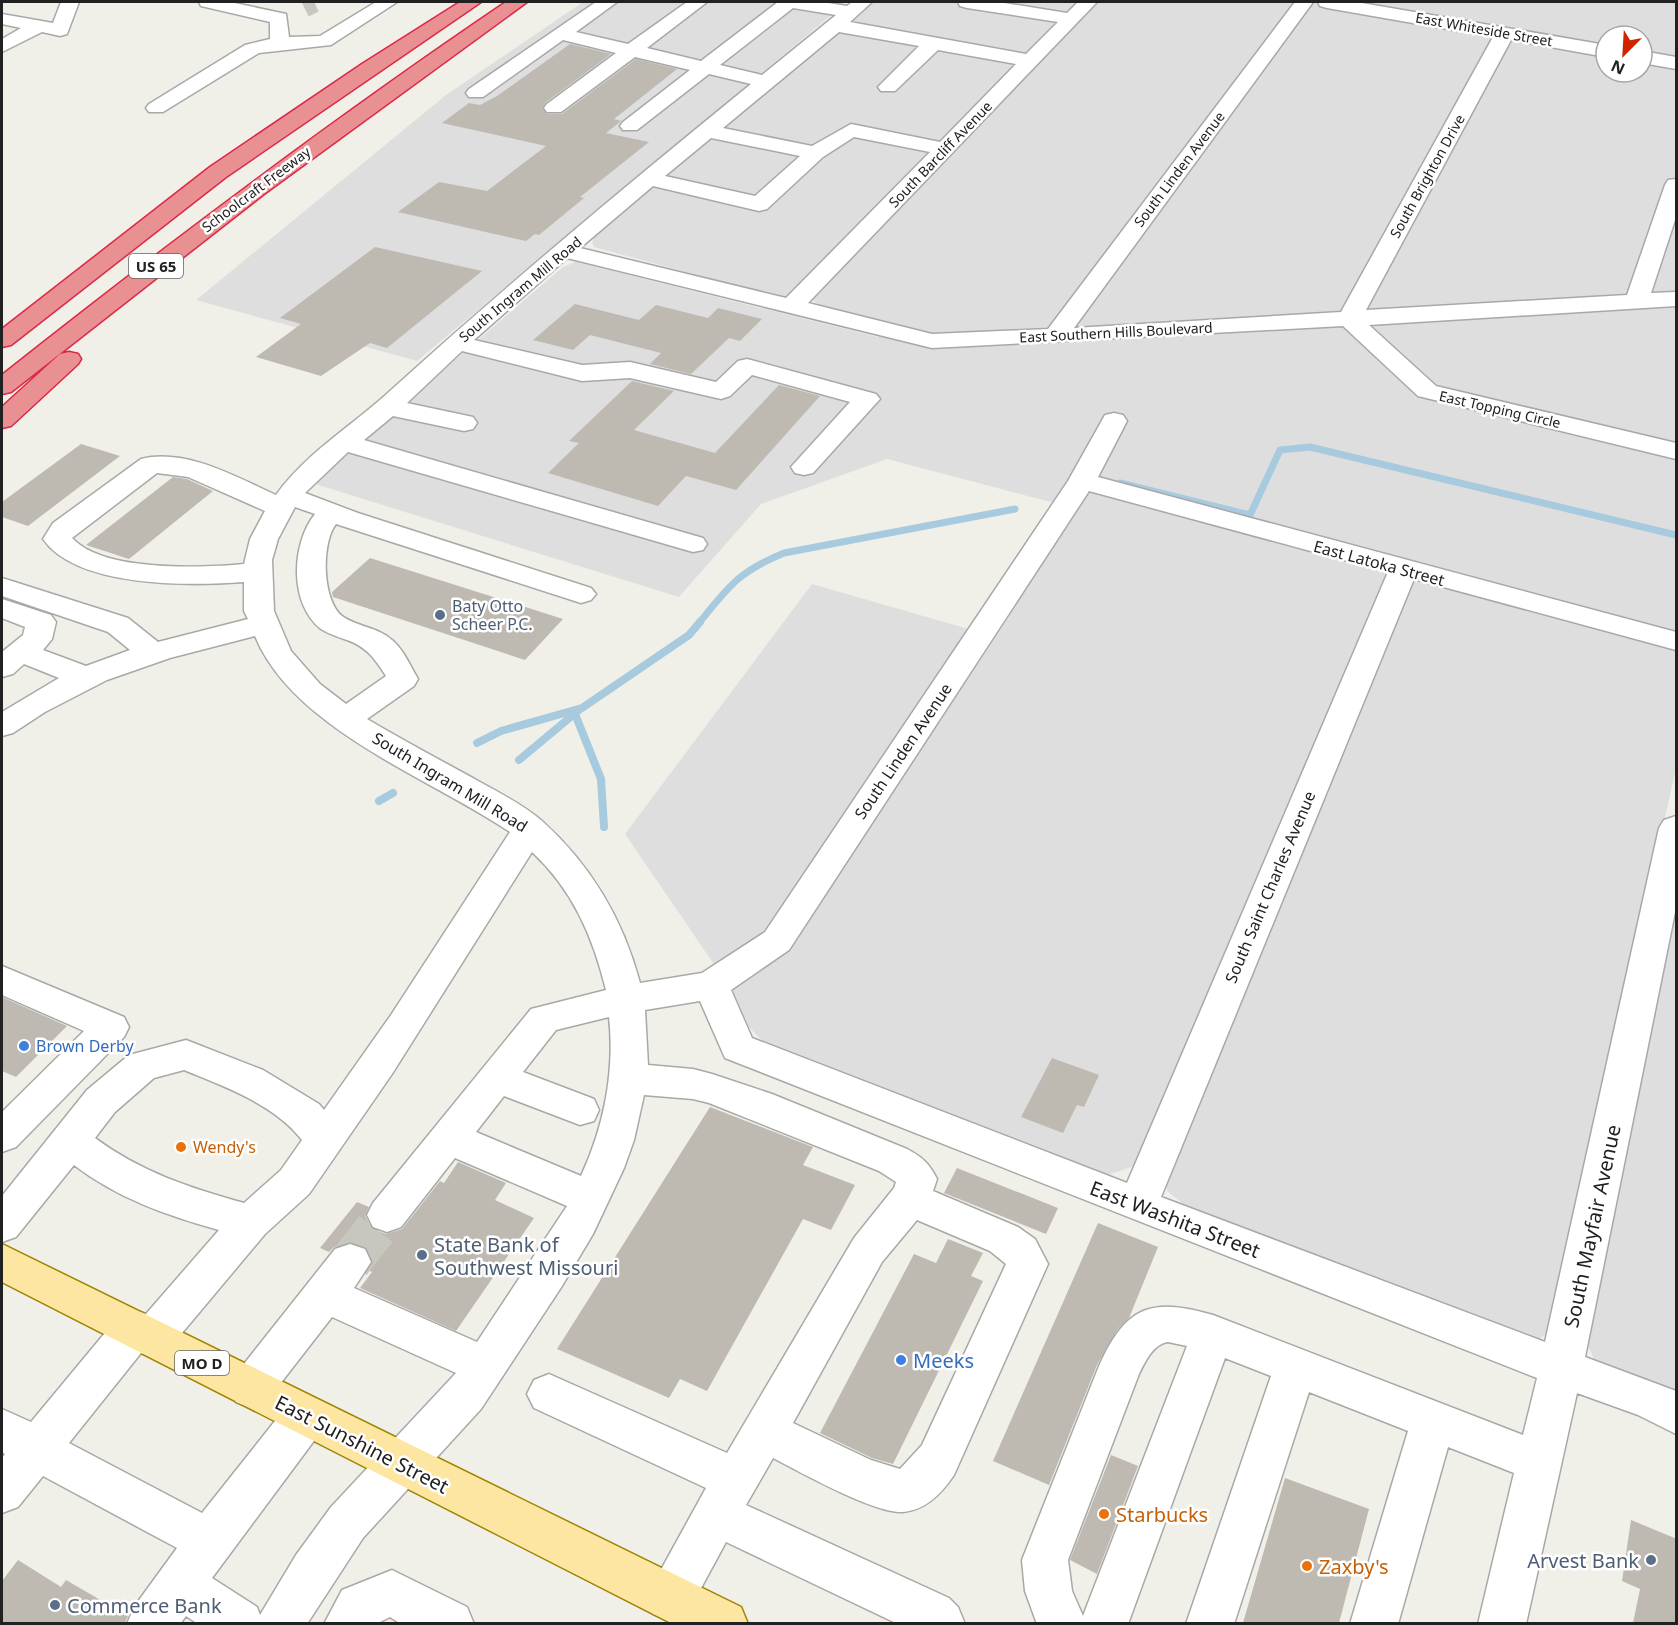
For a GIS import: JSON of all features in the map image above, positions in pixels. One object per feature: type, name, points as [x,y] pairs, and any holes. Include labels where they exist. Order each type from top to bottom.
[{"type":"highway","name":"US 65","points":[[2,340],[218,172],[369,68],[472,2]]},
{"type":"highway","name":"Schoolcraft Freeway","points":[[2,387],[111,300],[312,147],[518,2]]},
{"type":"highway","points":[[2,420],[312,147]]},
{"type":"highway","points":[[10,306],[218,172]]},
{"type":"main road","name":"East Sunshine Street","points":[[2,1262],[724,1623]]},
{"type":"street","points":[[2,5],[9,2]]},
{"type":"street","points":[[2,19],[60,30],[70,2]]},
{"type":"street","points":[[208,2],[279,18],[298,11]]},
{"type":"street","points":[[156,108],[252,48],[324,41],[388,2]]},
{"type":"street","points":[[476,93],[608,2]]},
{"type":"street","points":[[555,108],[698,2]]},
{"type":"street","points":[[630,126],[791,2],[849,13],[934,44],[1030,61]]},
{"type":"street","points":[[973,2],[1071,19]]},
{"type":"street","name":"South Barcliff Avenue","points":[[791,307],[1088,2]]},
{"type":"street","name":"South Linden Avenue","points":[[1055,336],[1304,2]]},
{"type":"street","name":"East Whiteside Street","points":[[1327,2],[1594,49]]},
{"type":"street","name":"South Ingram Mill Road","points":[[280,1623],[334,1538],[461,1400],[568,1241],[591,1198],[614,1144],[628,1080],[631,1044],[628,999],[621,969],[599,914],[568,868],[530,829],[507,813],[346,719],[312,695],[296,679],[282,662],[263,625],[257,593],[258,556],[285,503],[303,477],[388,407],[457,343],[565,251],[849,13]]},
{"type":"street","points":[[279,18],[280,44]]},
{"type":"street","points":[[2,46],[39,26]]},
{"type":"street","name":"South Brighton Drive","points":[[1349,319],[1505,33]]},
{"type":"street","points":[[560,34],[634,49],[767,82]]},
{"type":"street","points":[[888,87],[934,44]]},
{"type":"street","points":[[1654,59],[1677,63]]},
{"type":"street","points":[[651,179],[759,204],[816,153],[851,130],[945,149]]},
{"type":"street","points":[[709,131],[816,153]]},
{"type":"street","points":[[1637,301],[1677,185]]},
{"type":"street","name":"East Southern Hills Boulevard","points":[[565,251],[932,341],[1055,336],[1677,299]]},
{"type":"street","name":"East Topping Circle","points":[[1349,319],[1427,392],[1677,451]]},
{"type":"street","points":[[457,343],[582,373],[630,370],[721,392],[747,366],[867,399],[804,467]]},
{"type":"street","points":[[388,407],[431,414],[464,423]]},
{"type":"street","points":[[382,454],[431,414]]},
{"type":"street","name":"South Linden Avenue","points":[[387,1215],[544,1019],[628,999],[711,985],[777,941],[1082,481],[1114,422]]},
{"type":"street","points":[[345,444],[693,544]]},
{"type":"street","points":[[258,572],[194,576],[150,573],[78,556],[67,550],[57,539],[63,529],[150,465],[169,463],[285,503],[310,502],[333,512],[581,594]]},
{"type":"street","name":"East Latoka Street","points":[[1082,481],[1403,570],[1677,641]]},
{"type":"street","points":[[333,512],[321,524],[316,537],[312,573],[318,604],[323,614],[334,624],[367,635],[386,650],[403,679],[346,719]]},
{"type":"street","name":"South Saint Charles Avenue","points":[[1138,1205],[1403,570]]},
{"type":"street","points":[[2,587],[47,609]]},
{"type":"street","points":[[2,608],[47,609],[105,621],[118,625],[151,652]]},
{"type":"street","points":[[11,659],[37,639],[47,609]]},
{"type":"street","points":[[2,726],[40,700],[84,677],[151,652],[263,625]]},
{"type":"street","points":[[11,659],[84,677]]},
{"type":"street","name":"South Mayfair Avenue","points":[[1502,1623],[1561,1368],[1677,828]]},
{"type":"street","points":[[2,1492],[19,1439],[143,1333],[251,1222],[295,1182],[324,1139],[359,1095],[488,888],[530,829]]},
{"type":"street","points":[[2,980],[111,1027],[3,1132]]},
{"type":"street","name":"East Washita Street","points":[[711,985],[738,1048],[1561,1368],[1652,1400],[1677,1414]]},
{"type":"street","points":[[2,1225],[71,1141],[100,1101],[142,1066],[186,1055],[250,1081],[305,1115],[324,1139]]},
{"type":"street","points":[[496,1077],[580,1110]]},
{"type":"street","points":[[628,1080],[693,1084],[712,1089],[758,1105],[893,1160],[912,1170],[917,1179],[898,1217],[870,1247],[853,1275],[670,1597]]},
{"type":"street","points":[[448,1138],[591,1198]]},
{"type":"street","points":[[71,1141],[108,1168],[175,1201],[251,1222]]},
{"type":"street","points":[[765,1431],[878,1485],[900,1491],[914,1487],[926,1478],[938,1460],[1027,1264],[1021,1251],[1004,1239],[909,1199]]},
{"type":"street","points":[[251,1388],[350,1262]]},
{"type":"street","points":[[324,1294],[485,1366]]},
{"type":"street","points":[[1213,1334],[1073,1623],[1048,1596],[1044,1579],[1045,1560],[1120,1366],[1133,1342],[1144,1329],[1163,1323],[1182,1324],[1213,1334],[1539,1462]]},
{"type":"street","points":[[1210,1623],[1296,1366]]},
{"type":"street","points":[[549,1394],[932,1615],[941,1623]]},
{"type":"street","points":[[151,1623],[209,1541],[306,1416]]},
{"type":"street","points":[[1374,1623],[1433,1421]]},
{"type":"street","points":[[19,1439],[209,1541]]},
{"type":"street","points":[[180,1584],[227,1620]]},
{"type":"street","points":[[353,1615],[392,1593],[450,1623]]},
{"type":"shaded area","points":[[583,2],[847,2],[417,361],[196,300],[446,95]]},
{"type":"shaded area","points":[[874,2],[1078,2],[787,296],[774,296],[594,247],[592,243],[595,236]]},
{"type":"shaded area","points":[[1099,2],[1676,2],[1676,768],[1551,1331],[1536,1341],[1506,1334],[1186,1206],[1167,1191],[1166,1175],[1413,580],[1393,558],[1137,1165],[1111,1174],[1088,1177],[767,1046],[749,1027],[735,995],[625,834],[812,584],[993,636],[1077,509],[887,459],[761,504],[679,597],[315,484],[329,468],[563,267],[576,262],[878,337],[893,326],[823,307],[809,298]]},
{"type":"shaded area","points":[[1676,905],[1676,1397],[1625,1377],[1594,1359],[1584,1337]]},
{"type":"building","points":[[570,44],[611,54],[546,102],[542,108],[547,114],[562,114],[636,59],[677,69],[614,119],[621,121],[606,133],[649,142],[580,197],[584,198],[539,235],[535,234],[526,241],[398,212],[439,182],[487,191],[546,146],[442,123],[469,103],[480,105],[497,96]]},
{"type":"building","points":[[375,247],[482,271],[387,348],[370,343],[321,376],[256,357],[301,324],[280,318]]},
{"type":"building","points":[[575,304],[639,320],[656,305],[708,318],[718,308],[762,319],[740,341],[729,338],[691,374],[650,364],[661,353],[590,335],[573,350],[533,340]]},
{"type":"building","points":[[632,381],[674,391],[634,430],[715,453],[779,385],[820,396],[736,490],[686,476],[658,506],[548,473],[579,443],[569,441]]},
{"type":"building","points":[[81,444],[120,456],[28,526],[2,517],[2,502]]},
{"type":"building","points":[[173,477],[187,479],[213,491],[129,559],[86,545]]},
{"type":"building","points":[[370,558],[563,619],[525,660],[333,597],[332,592]]},
{"type":"building","name":"Brown Derby","points":[[2,997],[67,1026],[16,1077],[2,1071]]},
{"type":"building","points":[[1052,1058],[1099,1075],[1084,1107],[1077,1105],[1063,1133],[1021,1117]]},
{"type":"building","points":[[710,1107],[813,1147],[803,1165],[855,1185],[831,1230],[803,1219],[707,1391],[680,1379],[669,1398],[557,1349]]},
{"type":"building","name":"State Bank of Southwest Missouri","points":[[458,1162],[506,1183],[495,1200],[534,1218],[456,1331],[360,1288],[372,1272],[368,1270],[373,1261],[366,1247],[349,1242],[334,1247],[329,1252],[320,1248],[357,1202],[369,1207],[365,1216],[372,1229],[386,1234],[402,1229],[440,1181],[444,1183]]},
{"type":"building","points":[[957,1168],[1058,1208],[1046,1234],[944,1193]]},
{"type":"building","points":[[1098,1223],[1158,1247],[1129,1318],[1118,1329],[1097,1365],[1049,1485],[993,1461]]},
{"type":"building","name":"Meeks","points":[[948,1239],[983,1253],[971,1276],[983,1281],[893,1464],[872,1458],[820,1433],[914,1254],[936,1263]]},
{"type":"building","name":"Starbucks","points":[[1111,1455],[1138,1466],[1097,1574],[1070,1560]]},
{"type":"building","name":"Zaxby's","points":[[1285,1478],[1369,1509],[1339,1623],[1243,1623]]},
{"type":"building","name":"Arvest Bank","points":[[1631,1520],[1677,1539],[1677,1623],[1633,1623],[1640,1589],[1622,1581]]},
{"type":"building","name":"Commerce Bank","points":[[18,1560],[61,1587],[66,1580],[128,1616],[125,1623],[2,1623],[2,1581]]},
{"type":"waterway","points":[[1120,483],[1250,515],[1280,450],[1310,447],[1676,535]]},
{"type":"waterway","points":[[699,623],[736,581],[756,567],[784,553],[1015,509]]},
{"type":"waterway","points":[[477,743],[501,731],[582,708],[689,635],[700,622]]},
{"type":"waterway","points":[[519,760],[579,710]]},
{"type":"waterway","points":[[575,714],[601,779],[604,827]]},
{"type":"waterway","points":[[379,801],[393,793]]},
{"type":"tunnel","points":[[304,7],[314,2]]},
{"type":"tunnel","points":[[350,1262],[387,1215]]},
{"type":"place","name":"Baty Otto Scheer P.C.","points":[[440,615]]},
{"type":"place","name":"Brown Derby","points":[[24,1046]]},
{"type":"place","name":"Wendy's","points":[[181,1147]]},
{"type":"place","name":"State Bank of Southwest Missouri","points":[[422,1255]]},
{"type":"place","name":"Meeks","points":[[901,1360]]},
{"type":"place","name":"Starbucks","points":[[1104,1514]]},
{"type":"place","name":"Arvest Bank","points":[[1651,1560]]},
{"type":"place","name":"Zaxby's","points":[[1307,1566]]},
{"type":"place","name":"Commerce Bank","points":[[55,1605]]}]
